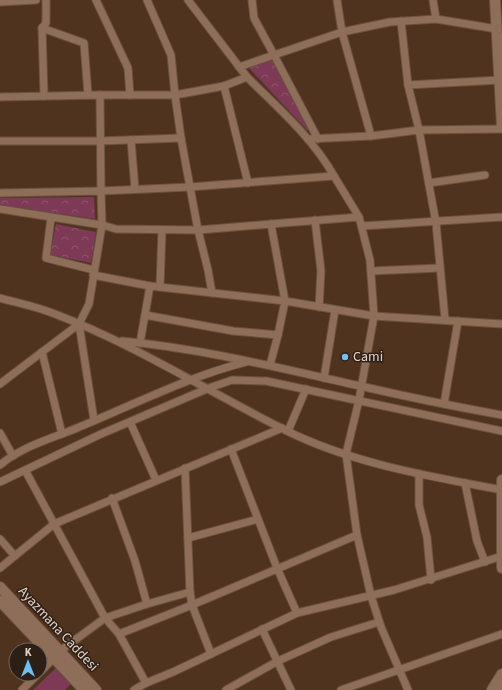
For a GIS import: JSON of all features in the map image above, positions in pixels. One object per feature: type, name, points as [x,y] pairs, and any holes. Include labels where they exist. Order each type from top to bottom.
[{"type":"main road","points":[[496,0],[502,126]]},
{"type":"main road","points":[[502,480],[502,568]]},
{"type":"main road","name":"Ayazmana Caddesi","points":[[0,587],[57,654],[84,690]]},
{"type":"main road","name":"Ayazmana Caddesi","points":[[0,601],[96,690]]},
{"type":"main road","points":[[492,690],[502,674]]},
{"type":"street","points":[[0,2],[36,0]]},
{"type":"street","points":[[44,96],[42,28],[46,23],[46,0]]},
{"type":"street","points":[[96,0],[128,68],[130,95]]},
{"type":"street","points":[[147,0],[171,55],[181,138],[198,230],[212,293]]},
{"type":"street","points":[[188,0],[246,77],[308,139],[326,161],[360,217],[371,271],[374,316],[346,454],[357,535],[371,596],[379,622],[408,690]]},
{"type":"street","points":[[252,0],[254,18],[318,139]]},
{"type":"street","points":[[337,0],[342,32],[371,136]]},
{"type":"street","points":[[433,0],[436,19]]},
{"type":"street","points":[[239,66],[342,32],[401,21],[436,19],[497,29]]},
{"type":"street","points":[[401,21],[408,85],[419,130],[436,223],[439,268],[445,319]]},
{"type":"street","points":[[42,28],[84,43],[88,95]]},
{"type":"street","points":[[0,97],[175,94],[224,86],[246,77]]},
{"type":"street","points":[[408,85],[500,80]]},
{"type":"street","points":[[224,86],[248,183]]},
{"type":"street","points":[[0,384],[79,324],[89,304],[102,225],[100,95]]},
{"type":"street","points":[[308,139],[371,136],[419,130],[502,129]]},
{"type":"street","points":[[0,141],[100,141],[181,138]]},
{"type":"street","points":[[131,140],[135,189]]},
{"type":"street","points":[[429,183],[485,175]]},
{"type":"street","points":[[0,193],[190,187],[334,176]]},
{"type":"street","points":[[0,209],[102,225],[116,229],[198,230],[360,217]]},
{"type":"street","points":[[362,226],[436,223],[502,217]]},
{"type":"street","points":[[51,218],[46,258],[94,273],[150,286],[285,301],[374,316],[445,319],[502,324]]},
{"type":"street","points":[[315,220],[321,271],[320,307]]},
{"type":"street","points":[[270,365],[285,301],[271,224]]},
{"type":"street","points":[[160,287],[162,230]]},
{"type":"street","points":[[371,271],[439,268]]},
{"type":"street","points":[[140,343],[150,286]]},
{"type":"street","points":[[0,298],[54,313],[118,341],[285,429],[346,454],[419,474],[502,490]]},
{"type":"street","points":[[324,378],[335,310]]},
{"type":"street","points":[[145,315],[233,331],[278,335]]},
{"type":"street","points":[[444,404],[458,321]]},
{"type":"street","points":[[79,324],[94,420]]},
{"type":"street","points":[[118,341],[163,345],[250,361],[360,386],[502,415]]},
{"type":"street","points":[[42,352],[62,434]]},
{"type":"street","points":[[0,465],[24,448],[62,434],[190,379],[250,361]]},
{"type":"street","points":[[0,482],[130,422],[209,388],[232,380],[266,381],[502,431]]},
{"type":"street","points":[[0,568],[54,524],[112,498],[285,429],[306,389]]},
{"type":"street","points":[[130,422],[156,480]]},
{"type":"street","points":[[0,433],[13,456]]},
{"type":"street","points":[[232,449],[277,568],[297,613]]},
{"type":"street","points":[[185,468],[190,592],[192,605],[211,654]]},
{"type":"street","points":[[25,470],[105,618],[119,634],[146,683]]},
{"type":"street","points":[[419,474],[419,505],[427,537],[431,580]]},
{"type":"street","points":[[465,483],[476,541],[485,562]]},
{"type":"street","points":[[112,498],[135,561],[147,604]]},
{"type":"street","points":[[188,538],[258,518]]},
{"type":"street","points":[[119,634],[192,605],[357,535]]},
{"type":"street","points":[[0,539],[15,556]]},
{"type":"street","points":[[134,690],[146,683],[173,672],[297,613],[431,580],[502,556]]},
{"type":"street","points":[[48,664],[57,654],[105,618],[190,592]]},
{"type":"street","points":[[226,690],[278,661],[331,637],[379,622]]},
{"type":"street","points":[[262,629],[291,690]]},
{"type":"street","points":[[341,690],[354,688],[398,669],[502,634]]},
{"type":"street","points":[[22,690],[30,682]]},
{"type":"green space","points":[[273,59],[311,129],[307,130],[248,67]]},
{"type":"green space","points":[[94,197],[95,219],[0,205],[0,198]]},
{"type":"green space","points":[[56,224],[96,232],[91,263],[50,255]]},
{"type":"green space","points":[[57,667],[72,683],[65,690],[33,690],[41,682],[48,682],[48,676]]},
{"type":"place","name":"Cami","points":[[345,357]]}]
